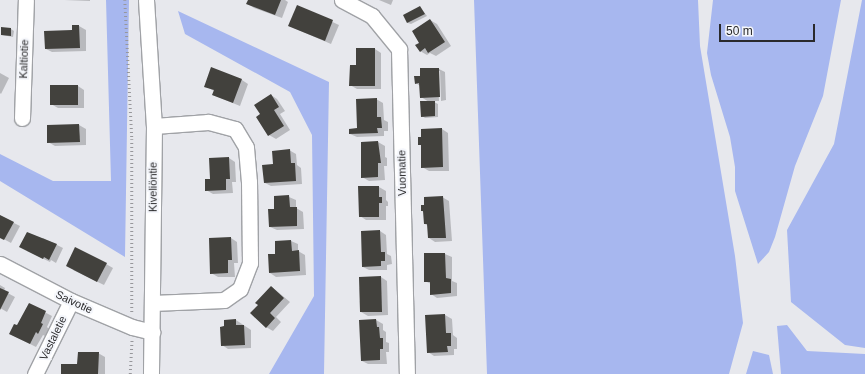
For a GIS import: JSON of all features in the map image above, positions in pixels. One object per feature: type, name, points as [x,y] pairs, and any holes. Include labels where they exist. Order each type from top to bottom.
[{"type":"street","name":"Kaltiotie","points":[[22,118],[26,0]]},
{"type":"street","name":"Kiveliöntie","points":[[146,0],[154,126],[151,374]]},
{"type":"street","name":"Vuomatie","points":[[342,0],[372,16],[399,49],[407,374]]},
{"type":"street","points":[[152,303],[224,300],[240,289],[250,263],[249,182],[246,147],[235,129],[208,122],[154,126]]},
{"type":"street","name":"Saivotie","points":[[0,264],[71,301],[132,326],[152,332]]},
{"type":"street","name":"Vastaletie","points":[[35,374],[71,301]]},
{"type":"path","points":[[125,0],[132,139],[132,326],[130,374]]},
{"type":"shaded area","points":[[106,0],[129,0],[125,257],[0,181],[0,154],[53,181],[111,181]]},
{"type":"shaded area","points":[[474,0],[698,0],[700,46],[735,256],[743,323],[729,374],[487,374]]},
{"type":"shaded area","points":[[713,0],[841,0],[823,96],[795,166],[775,237],[769,252],[758,264],[735,191],[735,167],[730,137],[711,75],[707,53]]},
{"type":"shaded area","points":[[862,0],[865,0],[865,348],[845,345],[791,302],[787,230],[834,144]]},
{"type":"shaded area","points":[[178,11],[329,82],[324,374],[269,374],[314,296],[312,135],[290,92],[185,34]]},
{"type":"shaded area","points":[[787,325],[807,351],[865,354],[865,374],[781,374],[777,326]]},
{"type":"shaded area","points":[[753,351],[769,355],[773,374],[746,374]]},
{"type":"building","points":[[248,0],[281,0],[275,15],[246,4]]},
{"type":"building","points":[[297,5],[333,20],[325,41],[288,26]]},
{"type":"building","points":[[420,6],[425,14],[407,23],[403,15]]},
{"type":"building","points":[[430,19],[445,42],[428,53],[425,48],[420,52],[415,45],[419,43],[412,31]]},
{"type":"building","points":[[72,25],[79,25],[80,48],[45,49],[44,31],[72,30]]},
{"type":"building","points":[[1,27],[11,28],[11,36],[1,35]]},
{"type":"building","points":[[356,48],[375,48],[375,86],[349,86],[350,65],[356,65]]},
{"type":"building","points":[[211,67],[242,79],[233,103],[212,95],[214,90],[204,87]]},
{"type":"building","points":[[420,68],[439,68],[440,97],[420,98],[419,83],[415,84],[414,76],[420,76]]},
{"type":"building","points":[[50,85],[78,85],[78,105],[50,105]]},
{"type":"building","points":[[271,94],[279,107],[274,110],[284,126],[268,136],[256,117],[260,114],[254,105]]},
{"type":"building","points":[[377,98],[377,117],[381,117],[382,128],[377,128],[378,133],[349,134],[349,129],[357,128],[356,99]]},
{"type":"building","points":[[420,101],[435,101],[435,116],[421,117]]},
{"type":"building","points":[[79,124],[80,142],[47,143],[47,125]]},
{"type":"building","points":[[442,128],[443,167],[421,168],[421,145],[418,145],[418,137],[421,137],[421,129]]},
{"type":"building","points":[[378,141],[381,163],[378,163],[378,177],[361,178],[361,142]]},
{"type":"building","points":[[290,149],[291,163],[295,163],[296,181],[264,183],[262,165],[273,164],[272,151]]},
{"type":"building","points":[[229,157],[230,179],[226,179],[226,190],[205,191],[205,179],[210,179],[209,158]]},
{"type":"building","points":[[358,186],[379,186],[379,197],[382,197],[382,203],[379,203],[379,217],[359,217]]},
{"type":"building","points":[[289,195],[290,207],[297,207],[297,226],[269,227],[268,209],[274,209],[274,196]]},
{"type":"building","points":[[443,196],[446,238],[428,238],[427,224],[424,224],[421,205],[424,205],[424,197]]},
{"type":"building","points":[[0,215],[14,222],[4,240],[0,238]]},
{"type":"building","points":[[380,230],[381,252],[385,252],[385,261],[381,261],[381,266],[362,267],[361,231]]},
{"type":"building","points":[[27,232],[57,244],[49,260],[44,257],[43,259],[19,247]]},
{"type":"building","points":[[231,237],[232,260],[228,260],[228,273],[210,274],[209,238]]},
{"type":"building","points":[[291,240],[292,251],[299,250],[300,271],[269,273],[268,254],[275,254],[275,241]]},
{"type":"building","points":[[75,247],[107,263],[97,282],[66,266]]},
{"type":"building","points":[[424,253],[445,253],[446,278],[451,279],[451,293],[430,295],[430,282],[424,282]]},
{"type":"building","points":[[381,276],[382,312],[360,312],[359,277]]},
{"type":"building","points":[[271,286],[284,298],[270,313],[275,318],[266,328],[250,313],[258,305],[255,303]]},
{"type":"building","points":[[0,288],[9,292],[0,310]]},
{"type":"building","points":[[29,303],[46,311],[41,323],[43,324],[38,334],[36,332],[30,344],[9,334],[14,324],[17,325]]},
{"type":"building","points":[[445,314],[446,333],[451,333],[451,346],[447,346],[448,352],[427,353],[425,315]]},
{"type":"building","points":[[236,319],[236,325],[244,325],[245,345],[221,346],[220,327],[224,326],[224,320]]},
{"type":"building","points":[[376,319],[377,327],[379,327],[380,338],[383,338],[383,349],[380,349],[380,360],[361,361],[359,320]]},
{"type":"building","points":[[78,352],[99,352],[98,374],[61,374],[61,364],[77,364]]}]
